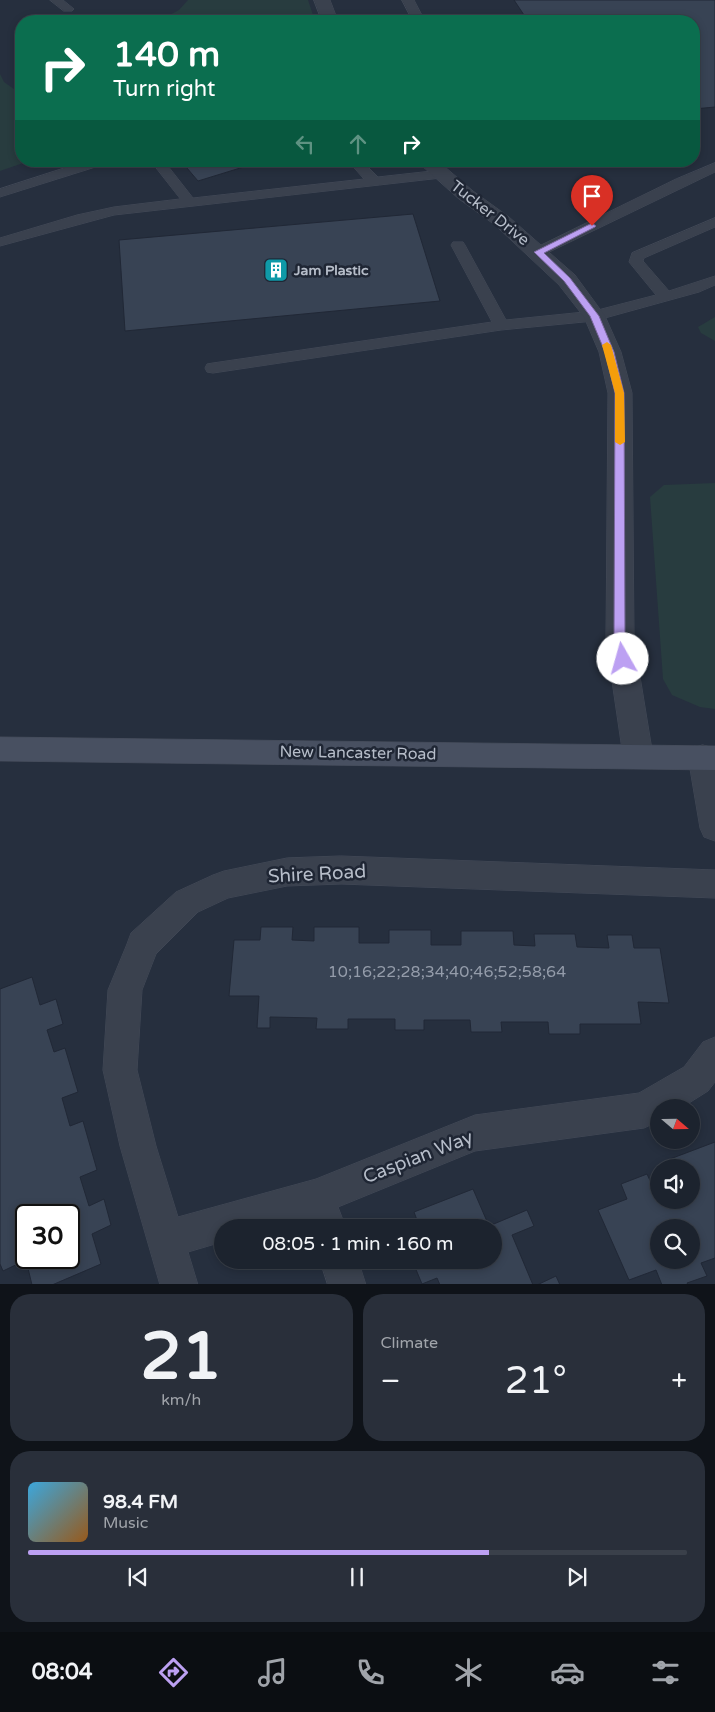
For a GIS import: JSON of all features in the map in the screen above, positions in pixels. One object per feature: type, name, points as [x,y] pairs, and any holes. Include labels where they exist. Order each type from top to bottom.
[{"type":"main road","name":"New Lancaster Road","points":[[0,749],[709,758]]},
{"type":"street","points":[[322,0],[328,15]]},
{"type":"street","name":"Tucker Drive","points":[[434,168],[466,196],[502,221],[567,280],[594,316],[610,352],[620,393],[620,640],[638,756]]},
{"type":"street","points":[[709,758],[715,828]]},
{"type":"street","name":"Shire Road","points":[[179,1284],[138,1146],[120,1070],[120,1061],[125,990],[143,944],[187,902],[224,885],[287,872],[340,870],[715,884]]},
{"type":"street","name":"Caspian Way","points":[[167,1239],[322,1212],[475,1133],[644,1110],[696,1079],[715,1054]]},
{"type":"street","points":[[342,1269],[348,1284]]},
{"type":"lane","points":[[56,0],[68,9]]},
{"type":"lane","points":[[408,0],[416,15]]},
{"type":"lane","points":[[700,162],[713,168]]},
{"type":"lane","points":[[0,193],[81,167]]},
{"type":"lane","points":[[162,167],[190,203]]},
{"type":"lane","points":[[360,167],[375,182]]},
{"type":"lane","points":[[0,242],[99,214],[375,182],[434,168]]},
{"type":"lane","points":[[538,252],[713,168]]},
{"type":"lane","points":[[666,297],[636,262],[637,256],[715,222]]},
{"type":"lane","points":[[458,245],[501,325]]},
{"type":"lane","points":[[213,368],[501,325],[594,316],[694,289],[715,280]]},
{"type":"green space","points":[[188,0],[308,0],[313,15],[169,15],[179,10]]},
{"type":"green space","points":[[0,74],[4,82],[15,90],[15,166],[0,171]]},
{"type":"green space","points":[[715,317],[715,341],[701,333],[698,327]]},
{"type":"green space","points":[[715,483],[715,709],[700,707],[672,695],[663,679],[650,497],[664,485]]},
{"type":"building","points":[[514,0],[715,0],[715,107],[700,108],[700,15],[524,15]]},
{"type":"building","points":[[186,167],[244,167],[198,181]]},
{"type":"building","name":"Jam Plastic","points":[[413,214],[440,301],[125,331],[119,240]]},
{"type":"building","points":[[261,927],[293,927],[292,940],[314,941],[314,927],[359,927],[359,943],[389,943],[389,930],[431,930],[431,945],[461,945],[461,931],[513,931],[514,945],[535,946],[534,934],[575,934],[577,947],[609,948],[607,935],[632,935],[634,948],[660,948],[669,1003],[638,1002],[641,1024],[580,1024],[580,1034],[549,1034],[548,1022],[501,1022],[502,1032],[471,1032],[470,1020],[424,1020],[424,1030],[395,1030],[395,1019],[348,1019],[348,1029],[316,1029],[317,1018],[270,1017],[270,1028],[257,1028],[259,996],[229,996],[234,940],[260,940]]},
{"type":"building","points":[[32,977],[40,1005],[56,999],[63,1024],[47,1030],[54,1052],[65,1048],[78,1092],[62,1098],[70,1126],[83,1121],[97,1170],[80,1177],[89,1206],[104,1199],[111,1225],[92,1234],[101,1264],[54,1284],[32,1284],[28,1269],[80,1269],[80,1204],[15,1204],[15,1265],[3,1271],[0,1264],[0,989]]},
{"type":"building","points":[[715,1142],[715,1258],[701,1263],[707,1276],[688,1284],[662,1284],[656,1270],[629,1280],[598,1210],[627,1199],[621,1184],[647,1174],[650,1180],[650,1209],[700,1209],[700,1159],[670,1159]]},
{"type":"building","points":[[473,1189],[486,1219],[417,1219],[414,1212]]},
{"type":"building","points":[[527,1210],[534,1226],[512,1235],[533,1284],[440,1284],[437,1278],[422,1284],[416,1269],[502,1269],[502,1221]]},
{"type":"building","points":[[556,1276],[560,1284],[539,1284]]},
{"type":"slow traffic","points":[[607,345],[620,393],[620,442]]},
{"type":"place","name":"Jam Plastic","points":[[276,270]]},
{"type":"route","points":[[592,226],[538,252],[567,280],[594,316],[610,352],[620,393],[620,640],[623,659]]}]
